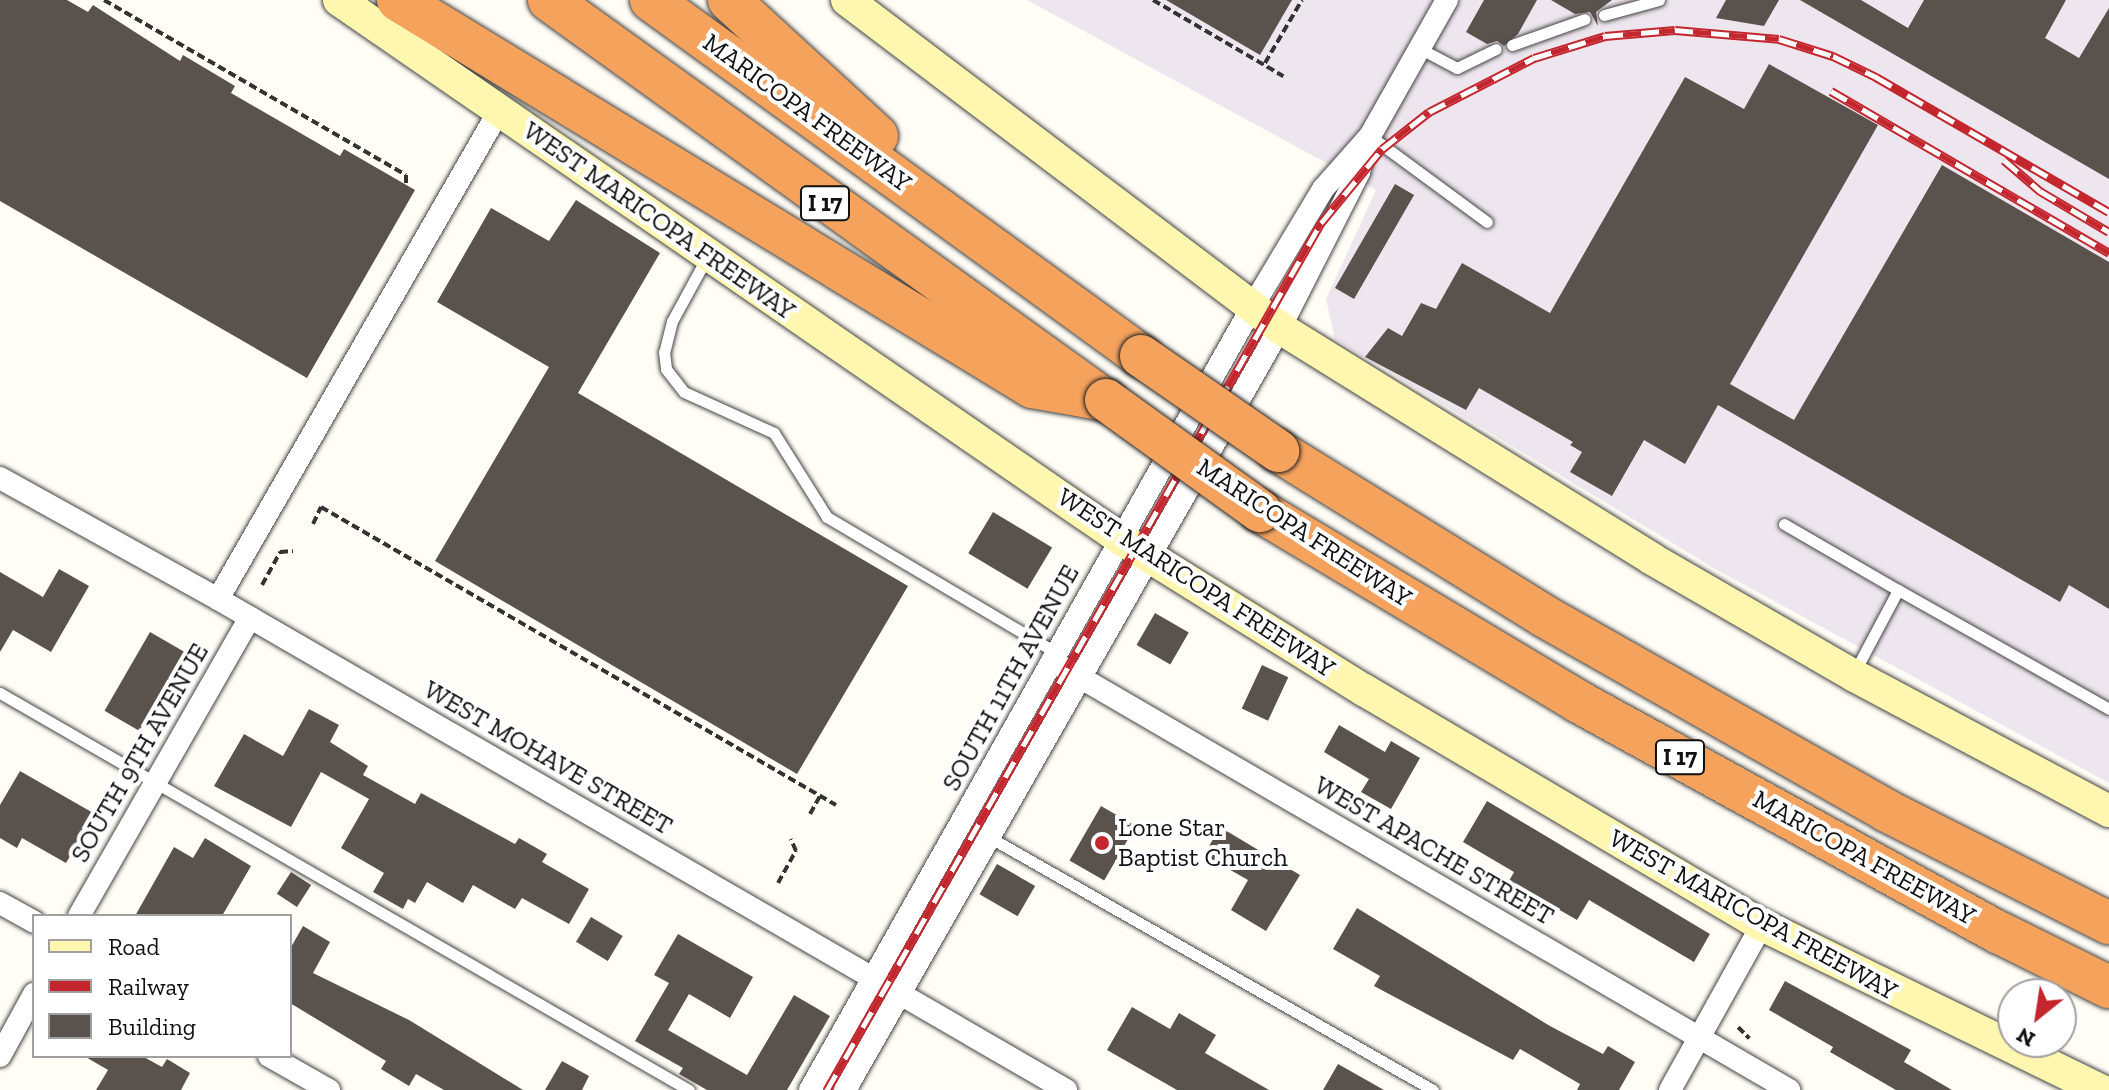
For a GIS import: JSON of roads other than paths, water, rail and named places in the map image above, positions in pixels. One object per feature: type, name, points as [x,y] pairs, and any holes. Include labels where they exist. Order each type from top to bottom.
[{"type":"highway","points":[[398,0],[1032,387],[1106,400]]},
{"type":"highway","name":"MARICOPA FREEWAY","points":[[549,0],[1260,511],[1579,702],[2000,933],[2109,987]]},
{"type":"highway","name":"MARICOPA FREEWAY","points":[[651,0],[1141,356],[1278,451],[1544,616],[1887,811],[2109,923]]},
{"type":"highway","points":[[729,0],[884,143],[1095,298],[1141,356]]},
{"type":"main road","name":"WEST MARICOPA FREEWAY","points":[[339,0],[1121,539],[1549,802],[1762,925],[2101,1090]]},
{"type":"main road","points":[[847,0],[1280,328],[1548,496],[1853,675],[2109,811]]},
{"type":"street","name":"SOUTH 11TH AVENUE","points":[[845,1090],[1280,328],[1359,172],[1370,136],[1447,0]]},
{"type":"street","points":[[218,599],[499,111]]},
{"type":"street","name":"SOUTH 11TH AVENUE","points":[[810,1090],[1251,309],[1323,189],[1370,136]]},
{"type":"street","name":"WEST MOHAVE STREET","points":[[0,478],[218,599],[1066,1090]]},
{"type":"street","name":"SOUTH 9TH AVENUE","points":[[80,914],[250,618]]},
{"type":"street","name":"WEST APACHE STREET","points":[[1054,657],[1080,677],[1789,1090]]},
{"type":"street","points":[[0,903],[32,921]]},
{"type":"street","points":[[1670,1090],[1762,925]]},
{"type":"street","points":[[0,1056],[32,998]]},
{"type":"street","points":[[273,1058],[329,1090]]},
{"type":"lane","points":[[1604,15],[1659,0]]},
{"type":"lane","points":[[1512,45],[1585,19]]},
{"type":"lane","points":[[1419,48],[1457,68],[1496,49]]},
{"type":"lane","points":[[1370,136],[1487,222]]},
{"type":"lane","points":[[708,255],[672,321],[664,352],[666,369],[684,392],[774,433],[827,517],[1054,657]]},
{"type":"lane","points":[[1784,524],[2109,709]]},
{"type":"lane","points":[[1853,675],[1898,590]]},
{"type":"lane","points":[[0,693],[689,1090]]},
{"type":"lane","points":[[989,837],[1433,1090]]},
{"type":"railway","points":[[827,1090],[1321,223],[1382,149],[1429,112],[1534,58],[1605,36],[1675,30],[1779,39],[1833,56],[1876,77],[2109,212]]},
{"type":"railway","points":[[1831,91],[2109,253]]},
{"type":"railway","points":[[2004,160],[2040,191],[2109,232]]},
{"type":"place","name":"Lone Star Baptist Church","points":[[1102,843]]}]
